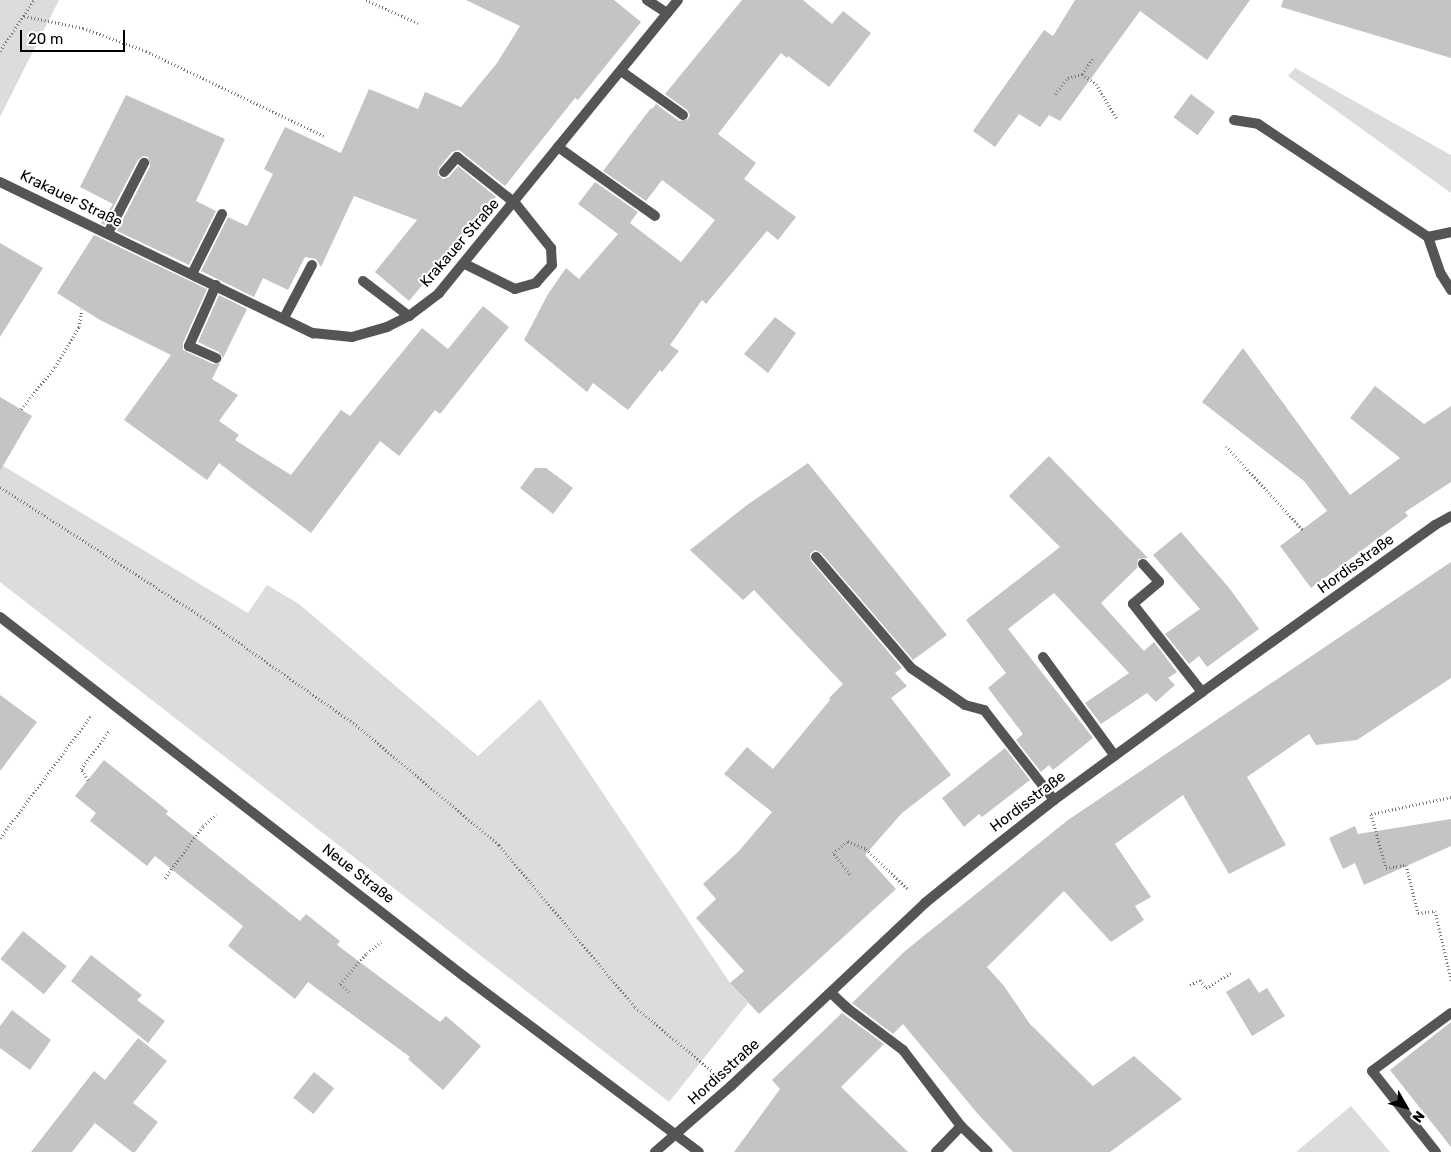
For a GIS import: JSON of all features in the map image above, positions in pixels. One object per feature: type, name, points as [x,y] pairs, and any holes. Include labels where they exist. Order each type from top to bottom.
[{"type":"street","points":[[647,0],[667,13]]},
{"type":"street","name":"Krakauer Straße","points":[[0,182],[313,333],[352,337],[387,327],[409,316],[439,293],[515,203],[558,147],[678,0]]},
{"type":"street","points":[[621,71],[682,115]]},
{"type":"street","points":[[1234,120],[1258,124],[1428,237],[1441,274],[1451,290]]},
{"type":"street","points":[[558,147],[655,216]]},
{"type":"street","points":[[444,172],[457,157],[515,203],[551,248],[552,265],[536,283],[515,289],[465,264]]},
{"type":"street","points":[[108,233],[144,163]]},
{"type":"street","points":[[192,274],[222,214]]},
{"type":"street","points":[[1428,237],[1451,232]]},
{"type":"street","points":[[284,318],[312,265]]},
{"type":"street","points":[[363,281],[409,316]]},
{"type":"street","points":[[216,285],[189,346],[216,358]]},
{"type":"street","name":"Hordisstraße","points":[[655,1152],[732,1086],[925,903],[1054,800],[1427,531],[1451,516]]},
{"type":"street","points":[[816,557],[911,668],[965,705],[984,710],[1054,800]]},
{"type":"street","points":[[1143,564],[1159,582],[1133,604],[1202,692]]},
{"type":"street","name":"Neue Straße","points":[[0,617],[465,977],[699,1152]]},
{"type":"street","points":[[1044,657],[1115,756]]},
{"type":"street","points":[[832,992],[847,1008],[903,1050],[961,1126],[988,1152]]},
{"type":"street","points":[[1436,1152],[1372,1071],[1451,1013]]},
{"type":"street","points":[[936,1152],[961,1126]]},
{"type":"path","points":[[0,51],[34,0]]},
{"type":"path","points":[[367,0],[418,23]]},
{"type":"path","points":[[24,16],[83,28],[146,51],[324,136]]},
{"type":"path","points":[[1055,94],[1068,78],[1082,74],[1093,58]]},
{"type":"path","points":[[1082,74],[1096,84],[1117,119]]},
{"type":"path","points":[[21,409],[55,368],[79,327],[82,309]]},
{"type":"path","points":[[1226,446],[1302,530]]},
{"type":"path","points":[[0,487],[204,618],[356,725],[499,845],[635,1007],[732,1086]]},
{"type":"path","points":[[0,838],[104,698]]},
{"type":"path","points":[[88,780],[80,769],[124,713]]},
{"type":"path","points":[[1451,797],[1370,814],[1386,868],[1406,865],[1418,913],[1435,911],[1451,980]]},
{"type":"path","points":[[165,878],[203,826],[234,799]]},
{"type":"path","points":[[850,874],[833,853],[848,841],[866,849],[925,903]]},
{"type":"path","points":[[349,992],[340,984],[367,953],[401,926]]},
{"type":"path","points":[[1190,985],[1200,980],[1206,988],[1231,973]]},
{"type":"shaded area","points":[[0,0],[59,0],[0,117]]},
{"type":"shaded area","points":[[1295,68],[1451,155],[1451,193],[1288,76]]},
{"type":"shaded area","points":[[0,464],[248,613],[267,585],[299,604],[478,756],[540,699],[730,983],[748,1003],[669,1102],[0,582]]},
{"type":"shaded area","points":[[1351,1106],[1390,1152],[1296,1152]]},
{"type":"building","points":[[466,0],[614,0],[641,22],[578,100],[575,98],[505,186],[459,150],[452,152],[439,168],[438,175],[443,179],[449,177],[458,166],[496,197],[409,301],[375,272],[417,220],[354,196],[321,267],[316,259],[305,257],[288,290],[263,278],[254,297],[201,271],[228,217],[247,226],[273,174],[264,169],[285,127],[341,153],[369,89],[418,109],[425,92],[461,107],[497,63],[520,26]]},
{"type":"building","points":[[742,0],[803,0],[832,24],[843,11],[871,33],[829,87],[788,56],[787,58],[781,53],[718,134],[756,163],[744,179],[796,217],[778,240],[767,231],[706,304],[702,300],[670,345],[679,351],[662,372],[660,370],[628,410],[593,383],[587,392],[524,340],[548,294],[566,268],[579,279],[618,234],[578,204],[595,182],[638,212],[630,223],[681,262],[715,220],[662,180],[646,201],[603,171],[656,104],[679,121],[688,119],[690,115],[687,110],[665,94]]},
{"type":"building","points":[[1075,0],[1250,0],[1207,60],[1140,11],[1060,121],[1049,115],[1040,127],[1019,114],[995,147],[973,131],[1044,30],[1053,36]]},
{"type":"building","points":[[1283,0],[1451,0],[1451,58],[1281,7]]},
{"type":"building","points":[[1191,94],[1215,112],[1198,135],[1174,117]]},
{"type":"building","points":[[126,95],[225,139],[196,201],[216,211],[189,265],[117,231],[150,166],[148,157],[143,156],[138,160],[104,225],[101,223],[113,204],[80,187]]},
{"type":"building","points":[[94,235],[207,289],[183,343],[183,350],[213,364],[220,363],[212,379],[238,395],[219,421],[239,435],[235,440],[291,475],[341,410],[350,416],[422,328],[448,349],[483,306],[509,327],[440,414],[435,410],[399,456],[380,441],[311,533],[219,463],[207,480],[124,420],[171,355],[100,320],[57,293]]},
{"type":"building","points":[[0,243],[43,268],[0,337]]},
{"type":"building","points":[[219,295],[247,309],[223,358],[219,352],[198,342]]},
{"type":"building","points":[[775,317],[796,333],[768,373],[744,354]]},
{"type":"building","points":[[1243,348],[1350,495],[1400,458],[1350,418],[1375,386],[1424,424],[1451,406],[1451,482],[1405,512],[1408,516],[1311,588],[1280,546],[1327,511],[1304,481],[1202,402]]},
{"type":"building","points":[[0,397],[32,416],[0,471]]},
{"type":"building","points":[[1049,456],[1148,558],[1138,559],[1137,568],[1101,603],[1144,651],[1154,642],[1177,672],[1168,678],[1175,685],[1156,702],[1147,693],[1101,724],[1085,703],[1129,673],[1054,593],[1008,629],[1093,738],[1053,770],[1049,765],[1041,772],[1016,740],[1023,734],[988,688],[1006,673],[966,620],[1060,547],[1009,496]]},
{"type":"building","points":[[808,463],[947,635],[913,660],[821,553],[815,550],[810,554],[811,561],[902,668],[895,673],[907,686],[891,698],[951,775],[902,813],[865,855],[896,889],[759,1014],[730,983],[744,971],[696,918],[716,899],[703,884],[739,851],[772,812],[724,774],[747,747],[773,769],[830,700],[829,698],[843,684],[754,590],[743,600],[690,550],[747,505]]},
{"type":"building","points":[[535,468],[546,468],[573,488],[553,514],[520,488]]},
{"type":"building","points":[[1181,532],[1230,589],[1259,629],[1207,667],[1199,656],[1189,664],[1165,634],[1200,609],[1153,555]]},
{"type":"building","points":[[1451,562],[1451,678],[1357,740],[1316,745],[1309,734],[1247,777],[1286,845],[1229,874],[1183,795],[1115,844],[1151,897],[1135,906],[1144,920],[1111,942],[1064,891],[987,967],[1004,986],[1030,1024],[1093,1086],[1134,1056],[1182,1099],[1110,1152],[1013,1152],[977,1113],[903,1024],[893,1034],[852,1003],[905,951],[1068,820]]},
{"type":"building","points":[[0,695],[37,722],[0,771]]},
{"type":"building","points":[[1005,748],[1030,780],[982,817],[979,814],[964,827],[942,798]]},
{"type":"building","points":[[104,760],[168,811],[166,814],[300,921],[306,914],[340,941],[337,945],[440,1022],[446,1016],[481,1046],[443,1090],[408,1059],[410,1057],[308,982],[295,999],[228,946],[243,926],[155,856],[147,866],[90,821],[96,813],[75,796]]},
{"type":"building","points":[[1451,819],[1451,846],[1364,885],[1355,863],[1343,869],[1329,838],[1355,826],[1358,834]]},
{"type":"building","points":[[23,931],[67,966],[44,994],[0,959]]},
{"type":"building","points":[[91,955],[142,995],[137,1000],[165,1021],[148,1043],[71,981]]},
{"type":"building","points":[[1249,978],[1259,993],[1267,988],[1285,1016],[1252,1036],[1226,992]]},
{"type":"building","points":[[12,1010],[51,1040],[30,1070],[0,1048],[0,1026]]},
{"type":"building","points":[[842,1013],[884,1044],[841,1087],[908,1152],[734,1152],[780,1089],[772,1080]]},
{"type":"building","points":[[1451,1022],[1451,1147],[1390,1070]]},
{"type":"building","points":[[138,1038],[167,1061],[133,1103],[158,1122],[135,1152],[132,1152],[95,1123],[72,1152],[31,1152],[94,1071],[105,1080]]},
{"type":"building","points":[[314,1072],[334,1088],[313,1114],[293,1098]]}]
